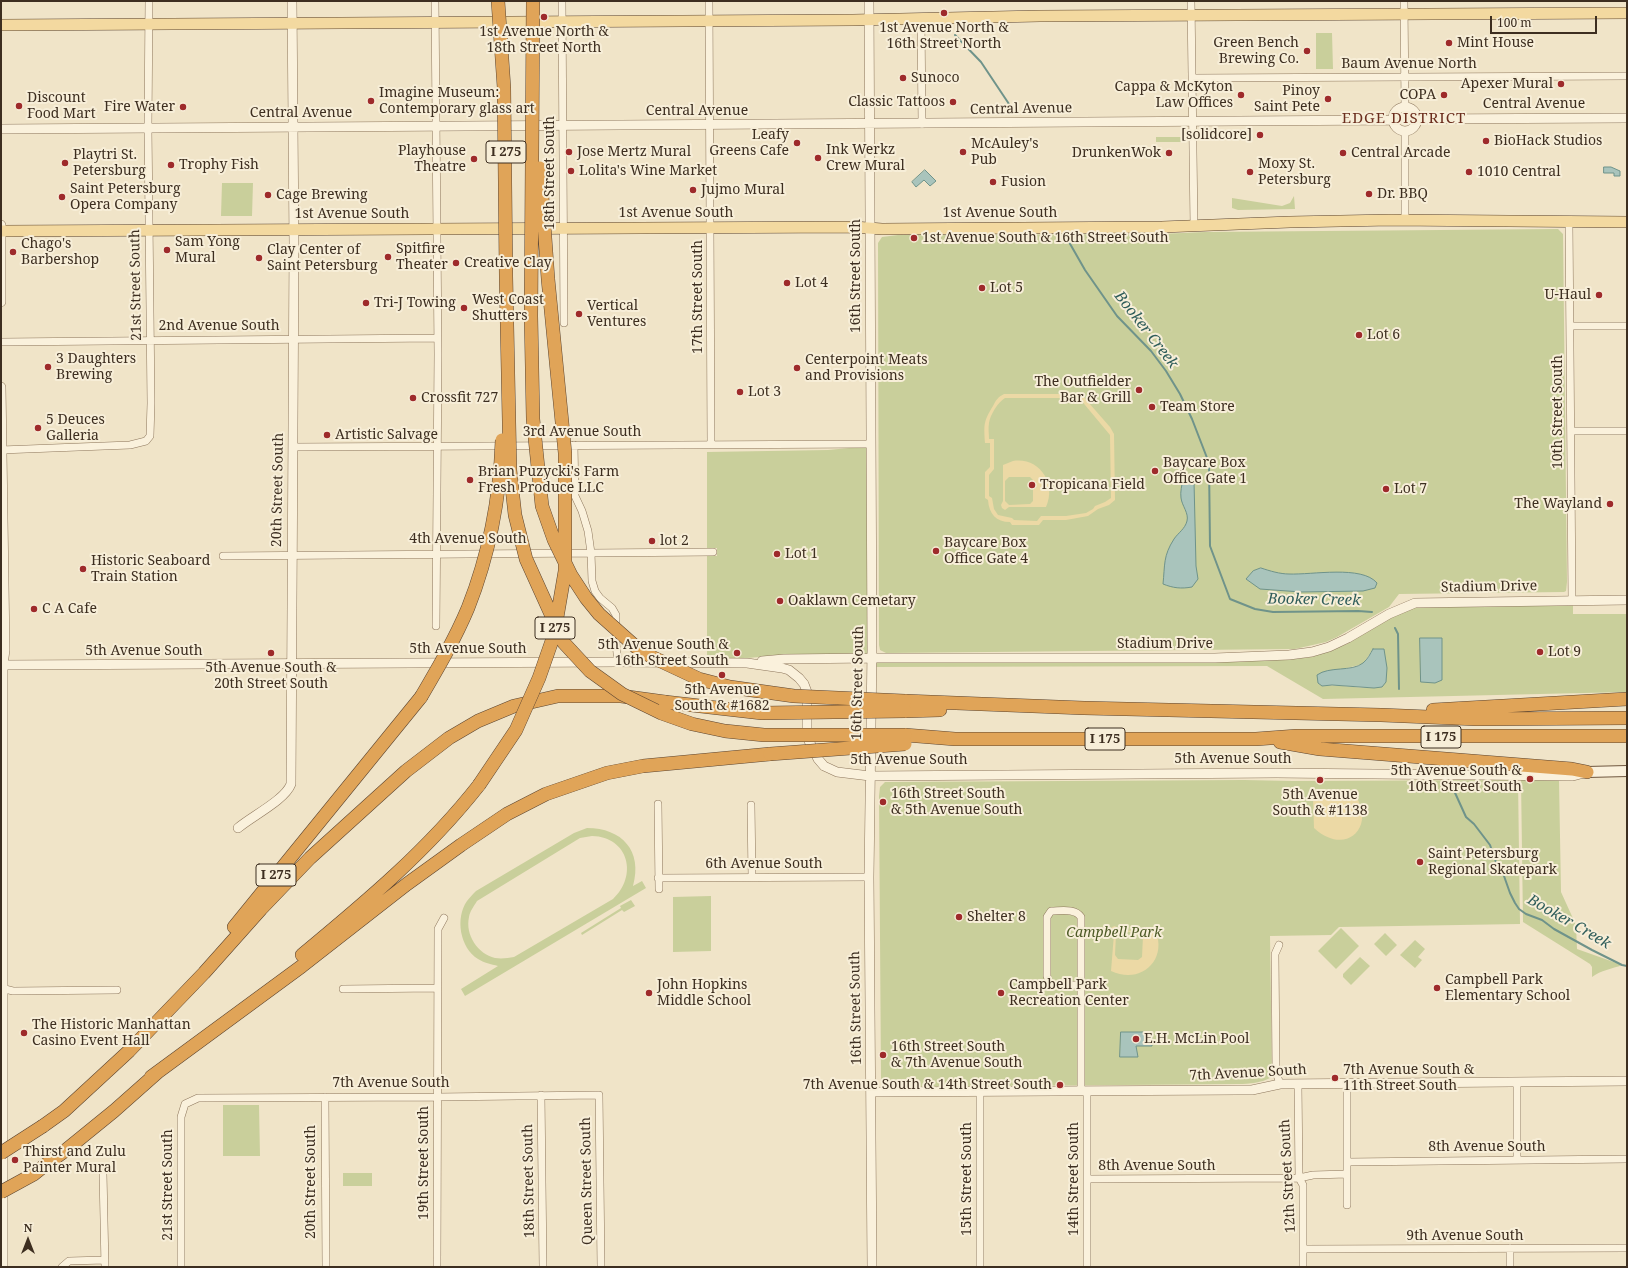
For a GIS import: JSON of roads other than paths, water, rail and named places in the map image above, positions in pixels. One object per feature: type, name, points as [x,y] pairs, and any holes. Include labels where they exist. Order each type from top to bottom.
[{"type":"highway","name":"I 275","points":[[1,1153],[64,1111],[129,1051],[278,873],[421,697],[451,645],[468,608],[482,566],[498,500],[501,453],[506,276],[504,88],[498,1]]},
{"type":"highway","name":"I 275","points":[[1,1192],[34,1174],[66,1150],[114,1111],[152,1077],[299,958],[406,865],[458,812],[479,785],[516,730],[539,678],[554,635],[565,571],[565,453],[533,90],[533,1]]},
{"type":"highway","points":[[533,90],[531,316],[534,426],[542,506],[554,540],[571,575],[586,598],[599,614],[636,647],[652,657],[700,679],[730,687],[794,696],[905,706]]},
{"type":"highway","points":[[506,276],[510,470],[515,515],[526,559],[564,644],[590,670],[622,694],[661,713],[692,724],[725,731],[764,736],[905,739]]},
{"type":"highway","points":[[129,1051],[310,858],[406,771],[449,738],[478,721],[514,706],[558,696],[621,696],[762,713],[905,706]]},
{"type":"highway","points":[[1381,715],[1459,708],[1627,699]]},
{"type":"highway","name":"I 175","points":[[905,706],[1084,708],[1381,715],[1477,719],[1627,718]]},
{"type":"highway","name":"I 175","points":[[905,739],[1256,739],[1297,736],[1627,736]]},
{"type":"highway","points":[[152,1077],[296,970],[461,844],[507,814],[546,794],[607,773],[651,765],[905,739]]},
{"type":"highway","points":[[1256,739],[1320,749],[1572,769],[1587,772]]},
{"type":"main road","points":[[1,25],[869,20],[1192,15],[1627,13]]},
{"type":"main road","name":"1st Avenue South","points":[[1,231],[710,227],[854,227],[882,229],[1162,227],[1405,220],[1570,223],[1627,222]]},
{"type":"main road","name":"5th Avenue South","points":[[1587,772],[1627,771]]},
{"type":"street","name":"21st Street South","points":[[2,450],[130,444],[146,441],[150,436],[148,128],[149,1]]},
{"type":"street","name":"20th Street South","points":[[238,828],[264,810],[289,788],[291,776],[291,554],[294,339],[292,1]]},
{"type":"street","points":[[435,1],[438,354],[436,626]]},
{"type":"street","name":"18th Street South","points":[[562,1],[564,323]]},
{"type":"street","name":"17th Street South","points":[[709,1],[711,445]]},
{"type":"street","name":"16th Street South","points":[[869,1],[872,658],[869,877],[872,1267]]},
{"type":"street","points":[[1192,1],[1194,226]]},
{"type":"street","points":[[1404,1],[1405,107]]},
{"type":"street","points":[[921,18],[922,124]]},
{"type":"street","name":"Baum Avenue North","points":[[1192,78],[1627,76]]},
{"type":"street","points":[[1405,107],[1414,112],[1416,119],[1415,126],[1405,131],[1396,127],[1393,120],[1395,112],[1405,107]]},
{"type":"street","name":"Central Avenue","points":[[1416,119],[1627,118]]},
{"type":"street","name":"Central Avenue","points":[[1,129],[1393,120]]},
{"type":"street","points":[[1405,131],[1405,220]]},
{"type":"street","name":"10th Street South","points":[[1570,223],[1572,600]]},
{"type":"street","points":[[1,225],[1,302]]},
{"type":"street","points":[[1570,326],[1627,326]]},
{"type":"street","name":"2nd Avenue South","points":[[1,342],[437,338]]},
{"type":"street","points":[[1,387],[2,557],[5,624],[2,665],[3,1267]]},
{"type":"street","points":[[1571,431],[1627,431]]},
{"type":"street","name":"3rd Avenue South","points":[[293,447],[871,444]]},
{"type":"street","points":[[574,446],[575,496],[582,510],[588,531],[591,553],[591,572],[595,591],[600,598],[612,608],[616,615],[616,644],[618,662]]},
{"type":"street","name":"4th Avenue South","points":[[222,556],[291,554],[713,552]]},
{"type":"street","points":[[1572,600],[1627,600]]},
{"type":"street","name":"Stadium Drive","points":[[747,663],[784,659],[1216,658],[1290,656],[1329,647],[1348,638],[1389,614],[1415,603],[1572,600]]},
{"type":"street","name":"5th Avenue South","points":[[2,665],[618,662],[747,663],[789,670],[799,678],[804,684],[807,692],[807,731],[809,741],[818,759],[824,766],[837,772],[870,776],[1276,773],[1573,776],[1587,772]]},
{"type":"street","points":[[658,804],[658,889]]},
{"type":"street","points":[[751,805],[752,877]]},
{"type":"street","name":"6th Avenue South","points":[[658,878],[869,877]]},
{"type":"street","name":"14th Street South","points":[[1081,985],[1054,985],[1049,982],[1047,976],[1047,917],[1051,911],[1074,911],[1078,913],[1080,917],[1087,1179],[1087,1267]]},
{"type":"street","name":"19th Street South","points":[[437,1267],[438,929],[444,918]]},
{"type":"street","points":[[1279,945],[1275,954],[1275,980],[1276,1072],[1280,1084]]},
{"type":"street","points":[[2,988],[13,991],[117,990]]},
{"type":"street","points":[[343,989],[437,988]]},
{"type":"street","name":"7th Avenue South","points":[[871,1092],[1252,1090],[1280,1084],[1627,1081]]},
{"type":"street","points":[[1517,1082],[1517,1160]]},
{"type":"street","name":"12th Street South","points":[[1298,1084],[1299,1178],[1303,1185],[1303,1267]]},
{"type":"street","points":[[1347,1084],[1347,1205]]},
{"type":"street","name":"15th Street South","points":[[980,1092],[980,1267]]},
{"type":"street","name":"18th Street South","points":[[541,1095],[543,1267]]},
{"type":"street","name":"7th Avenue South","points":[[185,1104],[198,1098],[599,1095]]},
{"type":"street","name":"Queen Street South","points":[[599,1095],[601,1267]]},
{"type":"street","name":"20th Street South","points":[[325,1097],[326,1267]]},
{"type":"street","name":"21st Street South","points":[[181,1267],[181,1117],[185,1104]]},
{"type":"street","name":"8th Avenue South","points":[[1347,1162],[1627,1159]]},
{"type":"street","points":[[62,1267],[69,1261],[105,1263],[103,1173]]},
{"type":"street","name":"8th Avenue South","points":[[1087,1179],[1299,1178],[1313,1174],[1347,1174]]},
{"type":"street","points":[[1510,1248],[1510,1267]]},
{"type":"street","name":"9th Avenue South","points":[[1304,1249],[1627,1248]]},
{"type":"water","points":[[1604,167],[1611,167],[1620,171],[1620,176],[1614,176],[1614,173],[1604,173]]},
{"type":"water","points":[[925,170],[936,181],[930,186],[924,180],[916,187],[912,182]]},
{"type":"water","points":[[1189,478],[1194,481],[1196,566],[1198,579],[1192,587],[1177,588],[1163,584],[1164,566],[1170,545],[1185,526],[1187,521],[1187,515],[1181,493],[1183,479]]},
{"type":"water","points":[[1261,568],[1286,574],[1336,572],[1360,574],[1370,577],[1377,583],[1375,588],[1363,591],[1301,592],[1260,589],[1246,579],[1253,571]]},
{"type":"water","points":[[1420,638],[1442,638],[1442,680],[1435,683],[1421,682]]},
{"type":"water","points":[[1373,649],[1384,649],[1387,668],[1386,682],[1382,687],[1322,686],[1318,683],[1317,675],[1322,672],[1358,666],[1366,660]]},
{"type":"water","name":"E.H. McLin Pool","points":[[1121,1032],[1152,1032],[1152,1046],[1136,1046],[1138,1057],[1120,1057]]},
{"type":"waterway","name":"Booker Creek","points":[[955,35],[981,62],[1013,110]]},
{"type":"waterway","name":"Booker Creek","points":[[1069,242],[1085,270],[1117,316],[1151,351],[1166,371],[1180,394],[1192,419],[1209,463],[1210,546],[1230,599],[1255,609],[1273,612],[1372,612]]},
{"type":"waterway","name":"Booker Creek","points":[[1395,628],[1398,634],[1399,689]]},
{"type":"waterway","name":"Booker Creek","points":[[1451,784],[1466,817],[1474,824],[1490,845],[1497,865],[1504,876],[1510,893],[1519,909],[1526,914],[1542,920],[1554,929],[1592,950],[1627,966]]},
{"type":"place","name":"1st Avenue North & 16th Street North","points":[[944,13]]},
{"type":"place","name":"1st Avenue North & 18th Street North","points":[[544,17]]},
{"type":"place","name":"Mint House","points":[[1449,43]]},
{"type":"place","name":"Green Bench Brewing Co.","points":[[1307,51]]},
{"type":"place","name":"Sunoco","points":[[903,78]]},
{"type":"place","name":"Apexer Mural","points":[[1561,84]]},
{"type":"place","name":"Cappa & McKyton Law Offices","points":[[1241,95]]},
{"type":"place","name":"COPA","points":[[1444,95]]},
{"type":"place","name":"Pinoy Saint Pete","points":[[1328,99]]},
{"type":"place","name":"Imagine Museum: Contemporary glass art","points":[[371,101]]},
{"type":"place","name":"Classic Tattoos","points":[[953,102]]},
{"type":"place","name":"Discount Food Mart","points":[[19,106]]},
{"type":"place","name":"Fire Water","points":[[183,107]]},
{"type":"place","name":"[solidcore]","points":[[1260,135]]},
{"type":"place","name":"BioHack Studios","points":[[1486,141]]},
{"type":"place","name":"Leafy Greens Cafe","points":[[797,143]]},
{"type":"place","name":"Jose Mertz Mural","points":[[569,152]]},
{"type":"place","name":"McAuley's Pub","points":[[963,152]]},
{"type":"place","name":"DrunkenWok","points":[[1169,153]]},
{"type":"place","name":"Central Arcade","points":[[1343,153]]},
{"type":"place","name":"Ink Werkz Crew Mural","points":[[818,158]]},
{"type":"place","name":"Playhouse Theatre","points":[[474,159]]},
{"type":"place","name":"Playtri St. Petersburg","points":[[65,163]]},
{"type":"place","name":"Trophy Fish","points":[[171,165]]},
{"type":"place","name":"Lolita's Wine Market","points":[[571,171]]},
{"type":"place","name":"Moxy St. Petersburg","points":[[1250,172]]},
{"type":"place","name":"1010 Central","points":[[1469,172]]},
{"type":"place","name":"Fusion","points":[[993,182]]},
{"type":"place","name":"Jujmo Mural","points":[[693,190]]},
{"type":"place","name":"Dr. BBQ","points":[[1369,194]]},
{"type":"place","name":"Cage Brewing","points":[[268,195]]},
{"type":"place","name":"Saint Petersburg Opera Company","points":[[62,197]]},
{"type":"place","name":"1st Avenue South & 16th Street South","points":[[914,238]]},
{"type":"place","name":"Sam Yong Mural","points":[[167,250]]},
{"type":"place","name":"Chago's Barbershop","points":[[13,252]]},
{"type":"place","name":"Spitfire Theater","points":[[388,257]]},
{"type":"place","name":"Clay Center of Saint Petersburg","points":[[259,258]]},
{"type":"place","name":"Creative Clay","points":[[456,263]]},
{"type":"place","name":"Lot 4","points":[[787,283]]},
{"type":"place","name":"Lot 5","points":[[982,288]]},
{"type":"place","name":"U-Haul","points":[[1599,295]]},
{"type":"place","name":"Tri-J Towing","points":[[366,303]]},
{"type":"place","name":"West Coast Shutters","points":[[464,308]]},
{"type":"place","name":"Vertical Ventures","points":[[579,314]]},
{"type":"place","name":"Lot 6","points":[[1359,335]]},
{"type":"place","name":"3 Daughters Brewing","points":[[48,367]]},
{"type":"place","name":"Centerpoint Meats and Provisions","points":[[797,368]]},
{"type":"place","name":"The Outfielder Bar & Grill","points":[[1139,390]]},
{"type":"place","name":"Lot 3","points":[[740,392]]},
{"type":"place","name":"Crossfit 727","points":[[413,398]]},
{"type":"place","name":"Team Store","points":[[1152,407]]},
{"type":"place","name":"5 Deuces Galleria","points":[[38,428]]},
{"type":"place","name":"Artistic Salvage","points":[[327,435]]},
{"type":"place","name":"Baycare Box Office Gate 1","points":[[1155,471]]},
{"type":"place","name":"Brian Puzycki's Farm Fresh Produce LLC","points":[[470,480]]},
{"type":"place","name":"Tropicana Field","points":[[1032,485]]},
{"type":"place","name":"Lot 7","points":[[1386,489]]},
{"type":"place","name":"The Wayland","points":[[1610,504]]},
{"type":"place","name":"lot 2","points":[[652,541]]},
{"type":"place","name":"Baycare Box Office Gate 4","points":[[936,551]]},
{"type":"place","name":"Lot 1","points":[[777,554]]},
{"type":"place","name":"Historic Seaboard Train Station","points":[[83,569]]},
{"type":"place","name":"Oaklawn Cemetary","points":[[780,601]]},
{"type":"place","name":"C A Cafe","points":[[34,609]]},
{"type":"place","name":"Lot 9","points":[[1540,652]]},
{"type":"place","name":"5th Avenue South & 20th Street South","points":[[271,653]]},
{"type":"place","name":"5th Avenue South & 16th Street South","points":[[737,653]]},
{"type":"place","name":"5th Avenue South & #1682","points":[[722,675]]},
{"type":"place","name":"5th Avenue South & 10th Street South","points":[[1530,779]]},
{"type":"place","name":"5th Avenue South & #1138","points":[[1320,780]]},
{"type":"place","name":"16th Street South & 5th Avenue South","points":[[883,802]]},
{"type":"place","name":"Saint Petersburg Regional Skatepark","points":[[1420,862]]},
{"type":"place","name":"Shelter 8","points":[[959,917]]},
{"type":"place","name":"Campbell Park Elementary School","points":[[1437,988]]},
{"type":"place","name":"John Hopkins Middle School","points":[[649,993]]},
{"type":"place","name":"Campbell Park Recreation Center","points":[[1001,993]]},
{"type":"place","name":"The Historic Manhattan Casino Event Hall","points":[[24,1033]]},
{"type":"place","name":"E.H. McLin Pool","points":[[1136,1039]]},
{"type":"place","name":"16th Street South & 7th Avenue South","points":[[883,1055]]},
{"type":"place","name":"7th Avenue South & 11th Street South","points":[[1335,1078]]},
{"type":"place","name":"7th Avenue South & 14th Street South","points":[[1060,1085]]},
{"type":"place","name":"Thirst and Zulu Painter Mural","points":[[15,1160]]},
{"type":"district","name":"EDGE DISTRICT","points":[[1404,119]]},
{"type":"park label","name":"Campbell Park","points":[[1114,933]]}]
